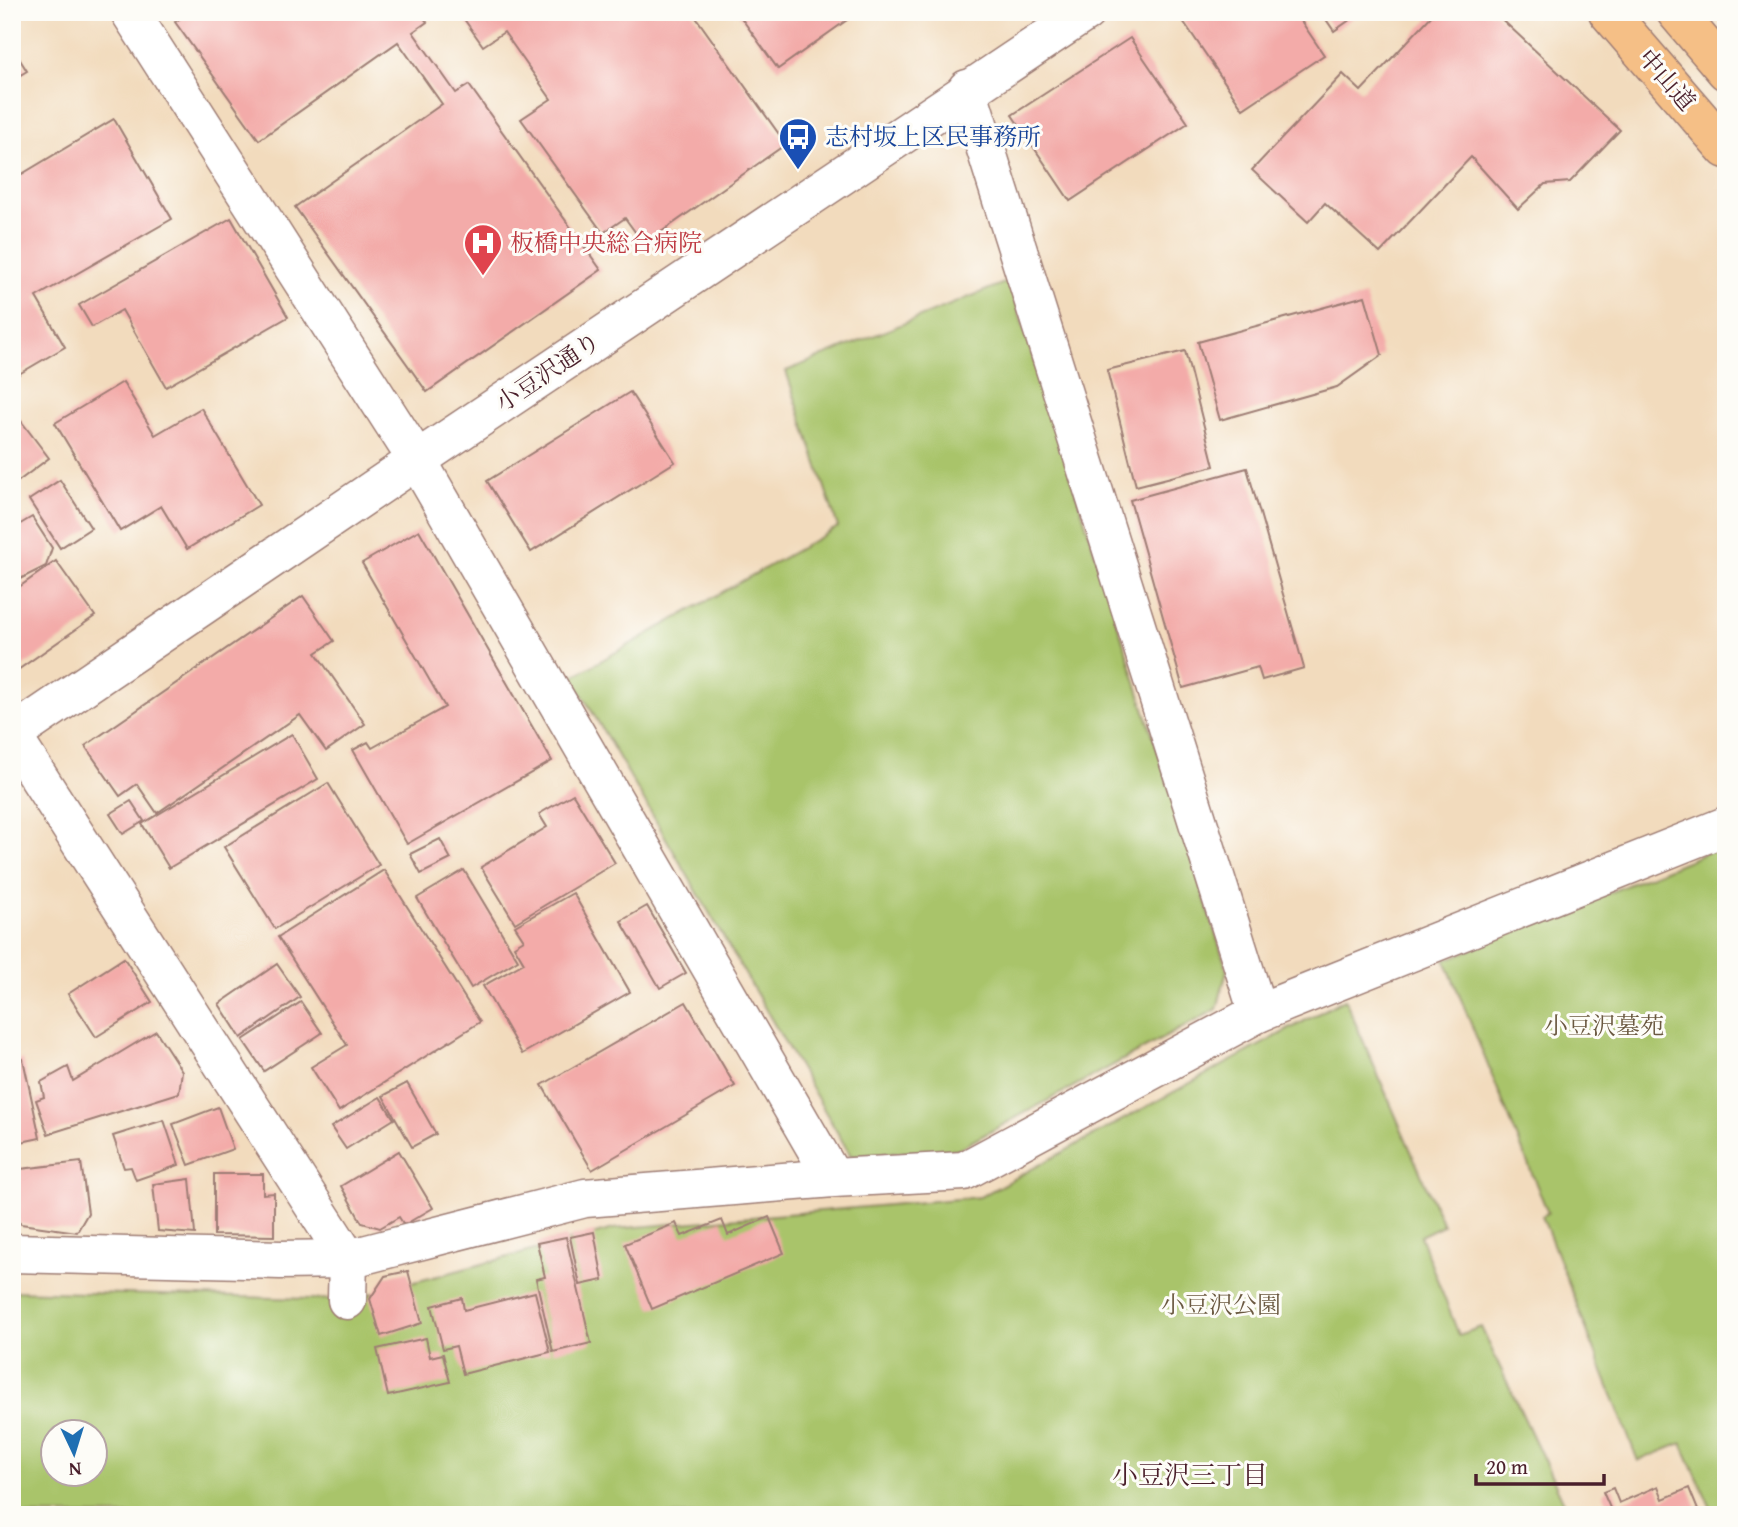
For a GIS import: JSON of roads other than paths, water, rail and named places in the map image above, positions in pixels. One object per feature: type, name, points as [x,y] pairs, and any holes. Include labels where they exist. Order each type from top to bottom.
[{"type":"highway","name":"中山道","points":[[1608,12],[1726,149]]},
{"type":"highway","name":"中山道","points":[[1676,12],[1726,71]]},
{"type":"street","points":[[130,12],[417,460],[833,1178]]},
{"type":"street","name":"小豆沢通り","points":[[12,735],[1072,16]]},
{"type":"street","points":[[967,89],[1258,1013]]},
{"type":"street","points":[[12,735],[348,1259],[347,1300]]},
{"type":"street","points":[[12,1253],[280,1260],[348,1259],[584,1198],[833,1178],[964,1171],[1258,1013],[1726,826]]},
{"type":"place","name":"志村坂上区民事務所","points":[[798,171]]},
{"type":"place","name":"板橋中央総合病院","points":[[483,277]]},
{"type":"district","name":"小豆沢三丁目","points":[[1190,1475]]},
{"type":"park label","name":"小豆沢墓苑","points":[[1604,1026]]},
{"type":"park label","name":"小豆沢公園","points":[[1221,1305]]}]
